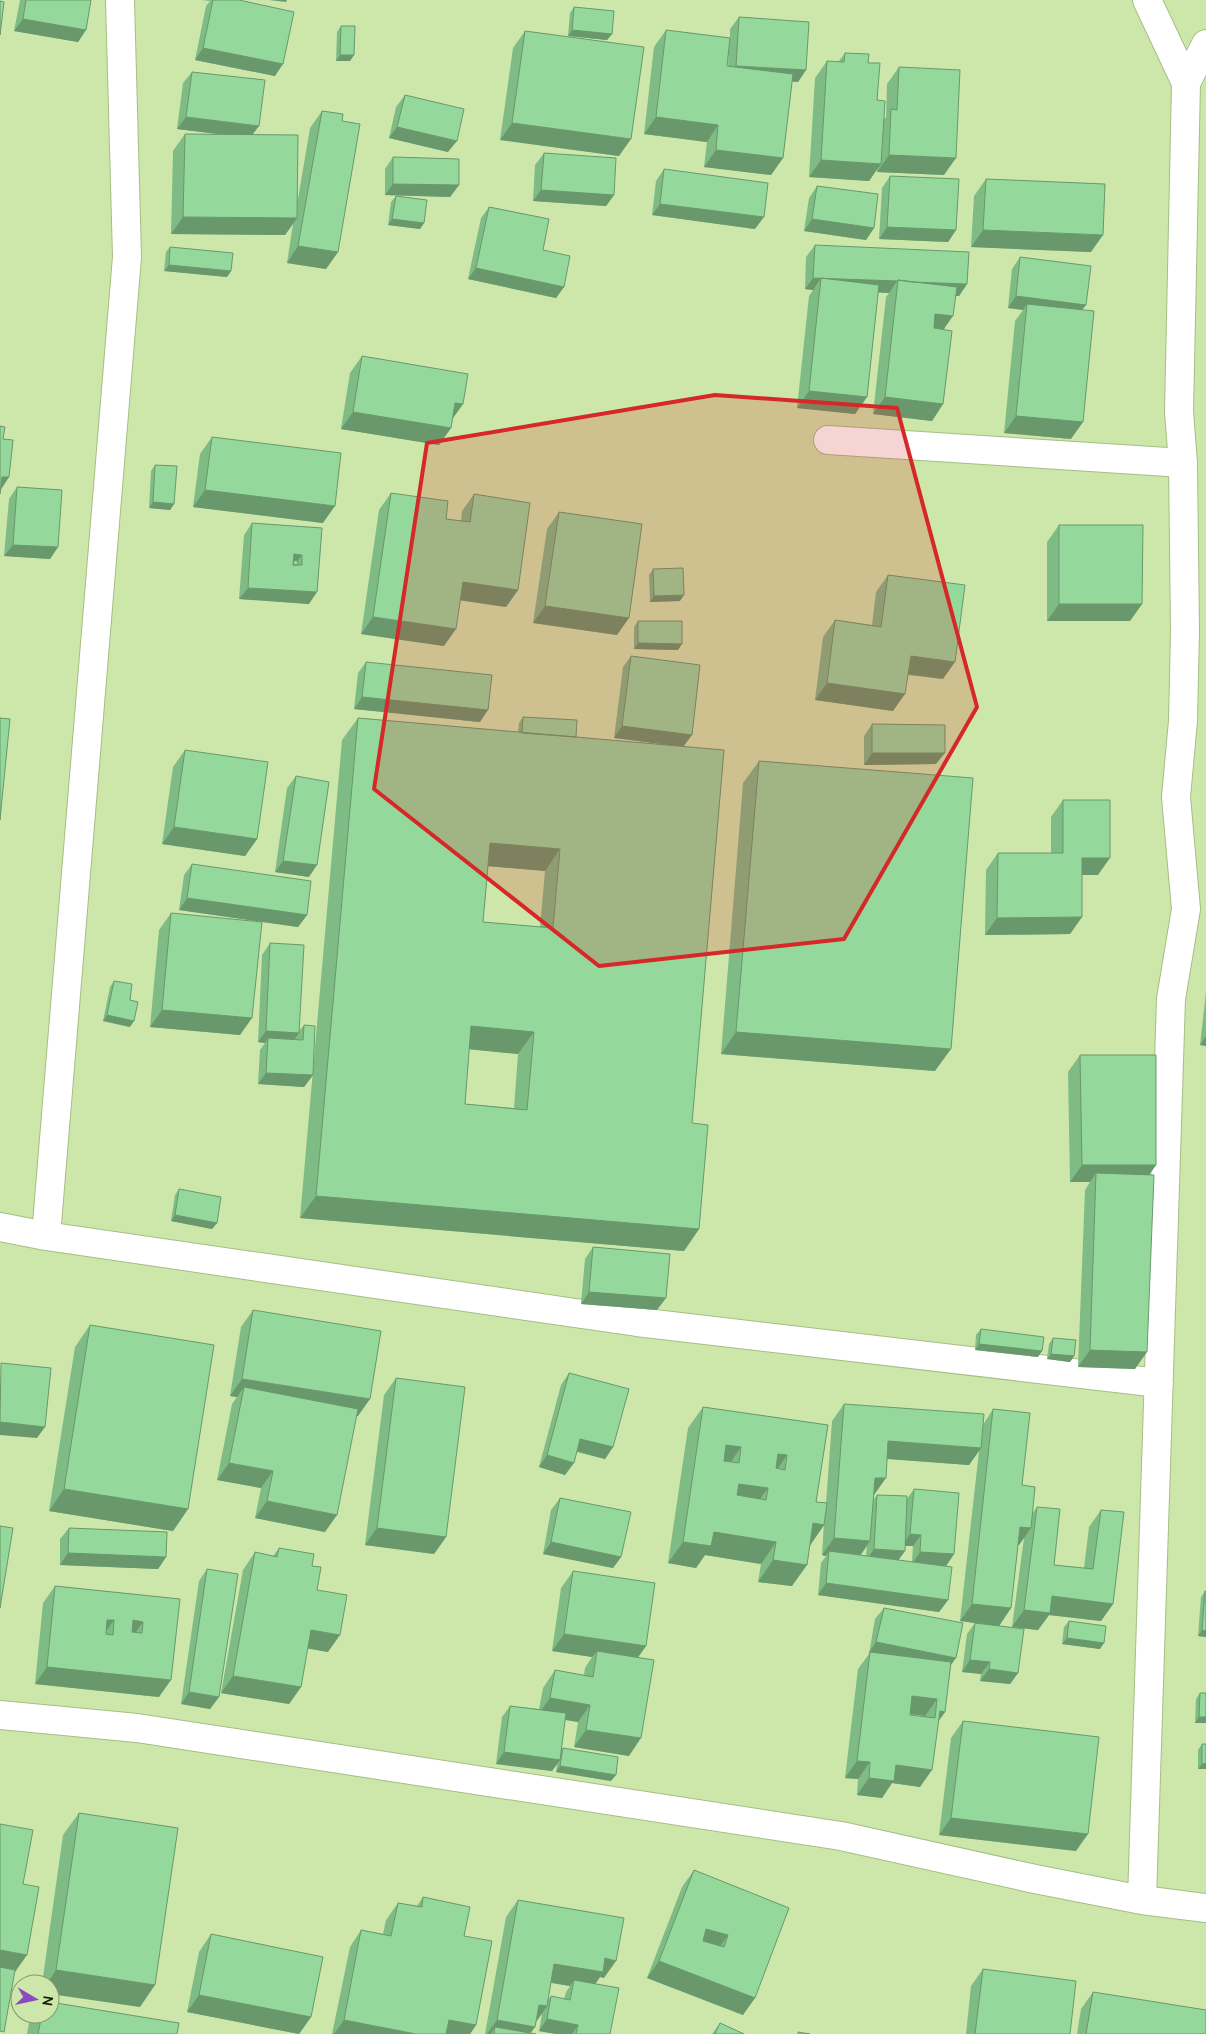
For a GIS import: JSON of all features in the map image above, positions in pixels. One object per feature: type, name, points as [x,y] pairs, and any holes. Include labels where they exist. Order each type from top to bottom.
[{"type":"street","points":[[46,1236],[127,257],[120,0]]},
{"type":"street","points":[[1147,0],[1186,83]]},
{"type":"street","points":[[1142,1900],[1171,999],[1186,909],[1176,797],[1183,721],[1183,463],[1179,412],[1186,83],[1206,44]]},
{"type":"street","points":[[828,440],[1183,463]]},
{"type":"street","points":[[0,1227],[46,1236],[636,1322],[1159,1383]]},
{"type":"street","points":[[0,1715],[137,1728],[840,1836],[1035,1879],[1142,1900],[1206,1908]]},
{"type":"highlighted area","points":[[715,395],[897,408],[977,707],[844,939],[599,966],[374,789],[427,443]]},
{"type":"building","points":[[26,0],[91,0],[86,30],[23,19]]},
{"type":"building","points":[[213,0],[239,0],[294,12],[283,64],[203,48]]},
{"type":"building","points":[[0,1],[4,2],[0,35]]},
{"type":"building","points":[[574,7],[614,11],[612,34],[572,30]]},
{"type":"building","points":[[739,17],[809,22],[806,70],[736,66]]},
{"type":"building","points":[[341,26],[355,26],[354,55],[340,55]]},
{"type":"building","points":[[666,30],[730,38],[727,66],[793,74],[783,158],[716,150],[718,125],[656,117]]},
{"type":"building","points":[[525,31],[644,47],[631,139],[512,123]]},
{"type":"building","points":[[845,53],[869,54],[868,63],[880,63],[877,100],[885,101],[881,164],[821,160],[827,61],[844,62]]},
{"type":"building","points":[[899,67],[960,70],[956,158],[889,155],[891,109],[897,110]]},
{"type":"building","points":[[192,72],[265,80],[259,126],[186,117]]},
{"type":"building","points":[[405,95],[464,109],[457,141],[397,127]]},
{"type":"building","points":[[322,111],[343,114],[342,121],[360,124],[338,252],[298,246]]},
{"type":"building","points":[[185,134],[298,135],[297,218],[183,217]]},
{"type":"building","points":[[544,153],[616,158],[614,195],[541,190]]},
{"type":"building","points":[[393,157],[459,159],[459,185],[393,184]]},
{"type":"building","points":[[664,169],[768,183],[764,217],[660,204]]},
{"type":"building","points":[[890,176],[959,179],[956,230],[887,227]]},
{"type":"building","points":[[986,179],[1105,184],[1103,235],[983,230]]},
{"type":"building","points":[[817,186],[878,194],[874,228],[812,219]]},
{"type":"building","points":[[396,196],[427,200],[424,223],[392,219]]},
{"type":"building","points":[[489,207],[549,219],[543,250],[570,256],[564,287],[476,268]]},
{"type":"building","points":[[815,245],[969,252],[967,284],[813,278]]},
{"type":"building","points":[[170,247],[233,253],[231,271],[169,265]]},
{"type":"building","points":[[1020,257],[1091,266],[1086,305],[1016,296]]},
{"type":"building","points":[[821,278],[879,285],[867,397],[809,391]]},
{"type":"building","points":[[898,280],[957,287],[953,316],[935,314],[934,328],[952,331],[943,404],[885,397]]},
{"type":"building","points":[[1027,304],[1094,311],[1083,422],[1016,416]]},
{"type":"building","points":[[362,356],[468,374],[463,404],[455,403],[451,428],[353,412]]},
{"type":"building","points":[[0,426],[5,427],[3,439],[13,440],[9,477],[2,477],[0,494]]},
{"type":"building","points":[[212,437],[341,453],[335,506],[205,490]]},
{"type":"building","points":[[155,465],[177,466],[174,504],[153,502]]},
{"type":"building","points":[[17,487],[62,490],[58,547],[13,545]]},
{"type":"building","points":[[391,493],[448,501],[446,519],[470,522],[474,494],[530,503],[518,590],[463,582],[456,629],[373,617]]},
{"type":"building","points":[[559,512],[642,524],[629,618],[545,606]]},
{"type":"building","points":[[252,523],[322,528],[317,592],[248,588]],"holes":[[[294,554],[302,555],[302,565],[293,565]]]},
{"type":"building","points":[[1059,525],[1143,525],[1142,604],[1059,604]]},
{"type":"building","points":[[294,560],[298,561],[298,565],[293,565]]},
{"type":"building","points":[[683,568],[684,595],[654,596],[653,569]]},
{"type":"building","points":[[888,575],[965,585],[955,662],[911,656],[905,694],[827,683],[835,620],[881,627]]},
{"type":"building","points":[[638,621],[682,621],[682,644],[638,643]]},
{"type":"building","points":[[631,656],[700,665],[692,735],[622,726]]},
{"type":"building","points":[[366,662],[492,675],[488,710],[362,697]]},
{"type":"building","points":[[523,717],[577,720],[576,737],[522,733]]},
{"type":"building","points":[[0,718],[10,719],[0,820]]},
{"type":"building","points":[[358,718],[724,750],[692,1123],[708,1125],[699,1229],[316,1196]],"holes":[[[490,843],[560,849],[553,928],[483,922]],[[471,1026],[534,1032],[527,1110],[465,1104]]]},
{"type":"building","points":[[872,724],[945,725],[945,753],[872,753]]},
{"type":"building","points":[[185,750],[268,762],[257,839],[174,827]]},
{"type":"building","points":[[759,761],[973,778],[951,1049],[736,1032]]},
{"type":"building","points":[[296,776],[329,782],[317,865],[283,861]]},
{"type":"building","points":[[1063,800],[1110,800],[1110,858],[1082,858],[1082,917],[997,918],[998,853],[1063,853]]},
{"type":"building","points":[[192,864],[311,881],[307,915],[187,898]]},
{"type":"building","points":[[171,913],[262,922],[252,1018],[162,1010]]},
{"type":"building","points":[[270,943],[304,945],[299,1033],[266,1031]]},
{"type":"building","points":[[114,981],[132,984],[130,1000],[138,1002],[134,1021],[107,1015]]},
{"type":"building","points":[[304,1025],[315,1026],[313,1075],[266,1073],[268,1038],[303,1040]]},
{"type":"building","points":[[1080,1055],[1156,1055],[1156,1165],[1082,1165]]},
{"type":"building","points":[[1096,1173],[1154,1175],[1147,1352],[1090,1350]]},
{"type":"building","points":[[179,1189],[221,1197],[217,1223],[175,1215]]},
{"type":"building","points":[[593,1247],[670,1254],[666,1298],[589,1292]]},
{"type":"building","points":[[253,1310],[381,1331],[370,1399],[242,1379]]},
{"type":"building","points":[[90,1325],[214,1345],[188,1509],[64,1489]]},
{"type":"building","points":[[981,1329],[1044,1337],[1042,1351],[979,1344]]},
{"type":"building","points":[[1053,1338],[1076,1340],[1074,1356],[1051,1354]]},
{"type":"building","points":[[1,1363],[51,1368],[45,1427],[0,1422]]},
{"type":"building","points":[[569,1373],[629,1389],[613,1447],[580,1439],[574,1463],[547,1455]]},
{"type":"building","points":[[396,1378],[465,1387],[446,1537],[377,1528]]},
{"type":"building","points":[[244,1387],[358,1409],[337,1515],[267,1501],[273,1471],[229,1463]]},
{"type":"building","points":[[844,1404],[984,1414],[981,1448],[888,1441],[886,1478],[875,1478],[870,1541],[834,1538]]},
{"type":"building","points":[[703,1407],[828,1425],[816,1502],[827,1503],[824,1525],[813,1523],[807,1565],[773,1560],[776,1542],[714,1532],[711,1546],[683,1542]],"holes":[[[726,1445],[741,1447],[739,1463],[724,1461]],[[778,1454],[787,1455],[785,1470],[776,1468]],[[739,1484],[768,1488],[766,1500],[737,1495]]]},
{"type":"building","points":[[993,1409],[1030,1413],[1022,1485],[1035,1487],[1031,1528],[1020,1527],[1011,1608],[972,1604]]},
{"type":"building","points":[[914,1489],[959,1493],[954,1554],[920,1552],[921,1535],[910,1534]]},
{"type":"building","points":[[877,1495],[907,1496],[905,1551],[874,1549]]},
{"type":"building","points":[[560,1498],[631,1512],[621,1557],[551,1542]]},
{"type":"building","points":[[1037,1507],[1060,1509],[1054,1565],[1093,1569],[1101,1510],[1124,1512],[1113,1604],[1052,1596],[1050,1613],[1024,1610]]},
{"type":"building","points":[[0,1526],[13,1528],[0,1608]]},
{"type":"building","points":[[69,1528],[167,1532],[166,1557],[68,1553]]},
{"type":"building","points":[[279,1548],[314,1554],[312,1566],[321,1567],[317,1590],[347,1595],[340,1635],[311,1630],[301,1687],[233,1676],[255,1552],[277,1557]]},
{"type":"building","points":[[829,1551],[952,1567],[948,1600],[826,1583]]},
{"type":"building","points":[[207,1569],[238,1574],[219,1697],[189,1692]]},
{"type":"building","points":[[573,1571],[655,1583],[646,1646],[564,1634]]},
{"type":"building","points":[[55,1586],[180,1599],[171,1680],[47,1667]],"holes":[[[107,1620],[114,1620],[113,1635],[106,1634]],[[133,1620],[143,1622],[142,1633],[132,1632]]]},
{"type":"building","points":[[1206,1591],[1206,1631],[1202,1630]]},
{"type":"building","points":[[884,1608],[963,1623],[956,1658],[876,1642]]},
{"type":"building","points":[[1069,1621],[1106,1626],[1104,1643],[1067,1638]]},
{"type":"building","points":[[975,1623],[1024,1629],[1018,1673],[989,1669],[990,1662],[970,1660]]},
{"type":"building","points":[[597,1651],[654,1660],[641,1738],[586,1730],[590,1705],[550,1698],[555,1670],[593,1677]]},
{"type":"building","points":[[870,1652],[951,1662],[945,1712],[940,1711],[932,1770],[896,1765],[894,1781],[869,1778],[870,1762],[857,1761]],"holes":[[[912,1696],[937,1699],[935,1718],[910,1715]]]},
{"type":"building","points":[[1200,1693],[1206,1693],[1206,1717],[1199,1717]]},
{"type":"building","points":[[510,1706],[566,1713],[560,1760],[504,1752]]},
{"type":"building","points":[[963,1721],[1099,1737],[1088,1834],[951,1818]]},
{"type":"building","points":[[1202,1744],[1206,1744],[1206,1763],[1202,1764]]},
{"type":"building","points":[[563,1748],[618,1757],[616,1775],[560,1766]]},
{"type":"building","points":[[79,1813],[178,1828],[155,1985],[56,1970]]},
{"type":"building","points":[[0,1824],[33,1830],[23,1884],[39,1887],[27,1955],[0,1950]]},
{"type":"building","points":[[694,1870],[789,1908],[755,1998],[659,1961]],"holes":[[[706,1929],[728,1935],[724,1947],[703,1941]]]},
{"type":"building","points":[[423,1897],[470,1907],[464,1936],[492,1941],[476,2025],[449,2020],[446,2034],[416,2034],[344,2020],[361,1930],[391,1936],[398,1903],[422,1907]]},
{"type":"building","points":[[518,1900],[624,1918],[616,1961],[605,1958],[603,1972],[554,1964],[547,2006],[539,2005],[535,2027],[497,2020]]},
{"type":"building","points":[[211,1934],[323,1957],[311,2017],[199,1995]]},
{"type":"building","points":[[0,1967],[15,1970],[14,1974],[10,1974],[10,1998],[4,2032],[0,2031]]},
{"type":"building","points":[[983,1969],[1076,1981],[1070,2034],[975,2034]]},
{"type":"building","points":[[574,1980],[619,1988],[610,2034],[576,2034],[578,2025],[547,2019],[551,1996],[570,2000]]},
{"type":"building","points":[[1093,1992],[1206,2010],[1206,2034],[1086,2034]]},
{"type":"building","points":[[60,2004],[179,2023],[177,2034],[38,2034],[40,2024],[60,2024]]},
{"type":"building","points":[[720,2023],[744,2034],[715,2034]]},
{"type":"building","points":[[495,2027],[536,2034],[494,2034]]}]
